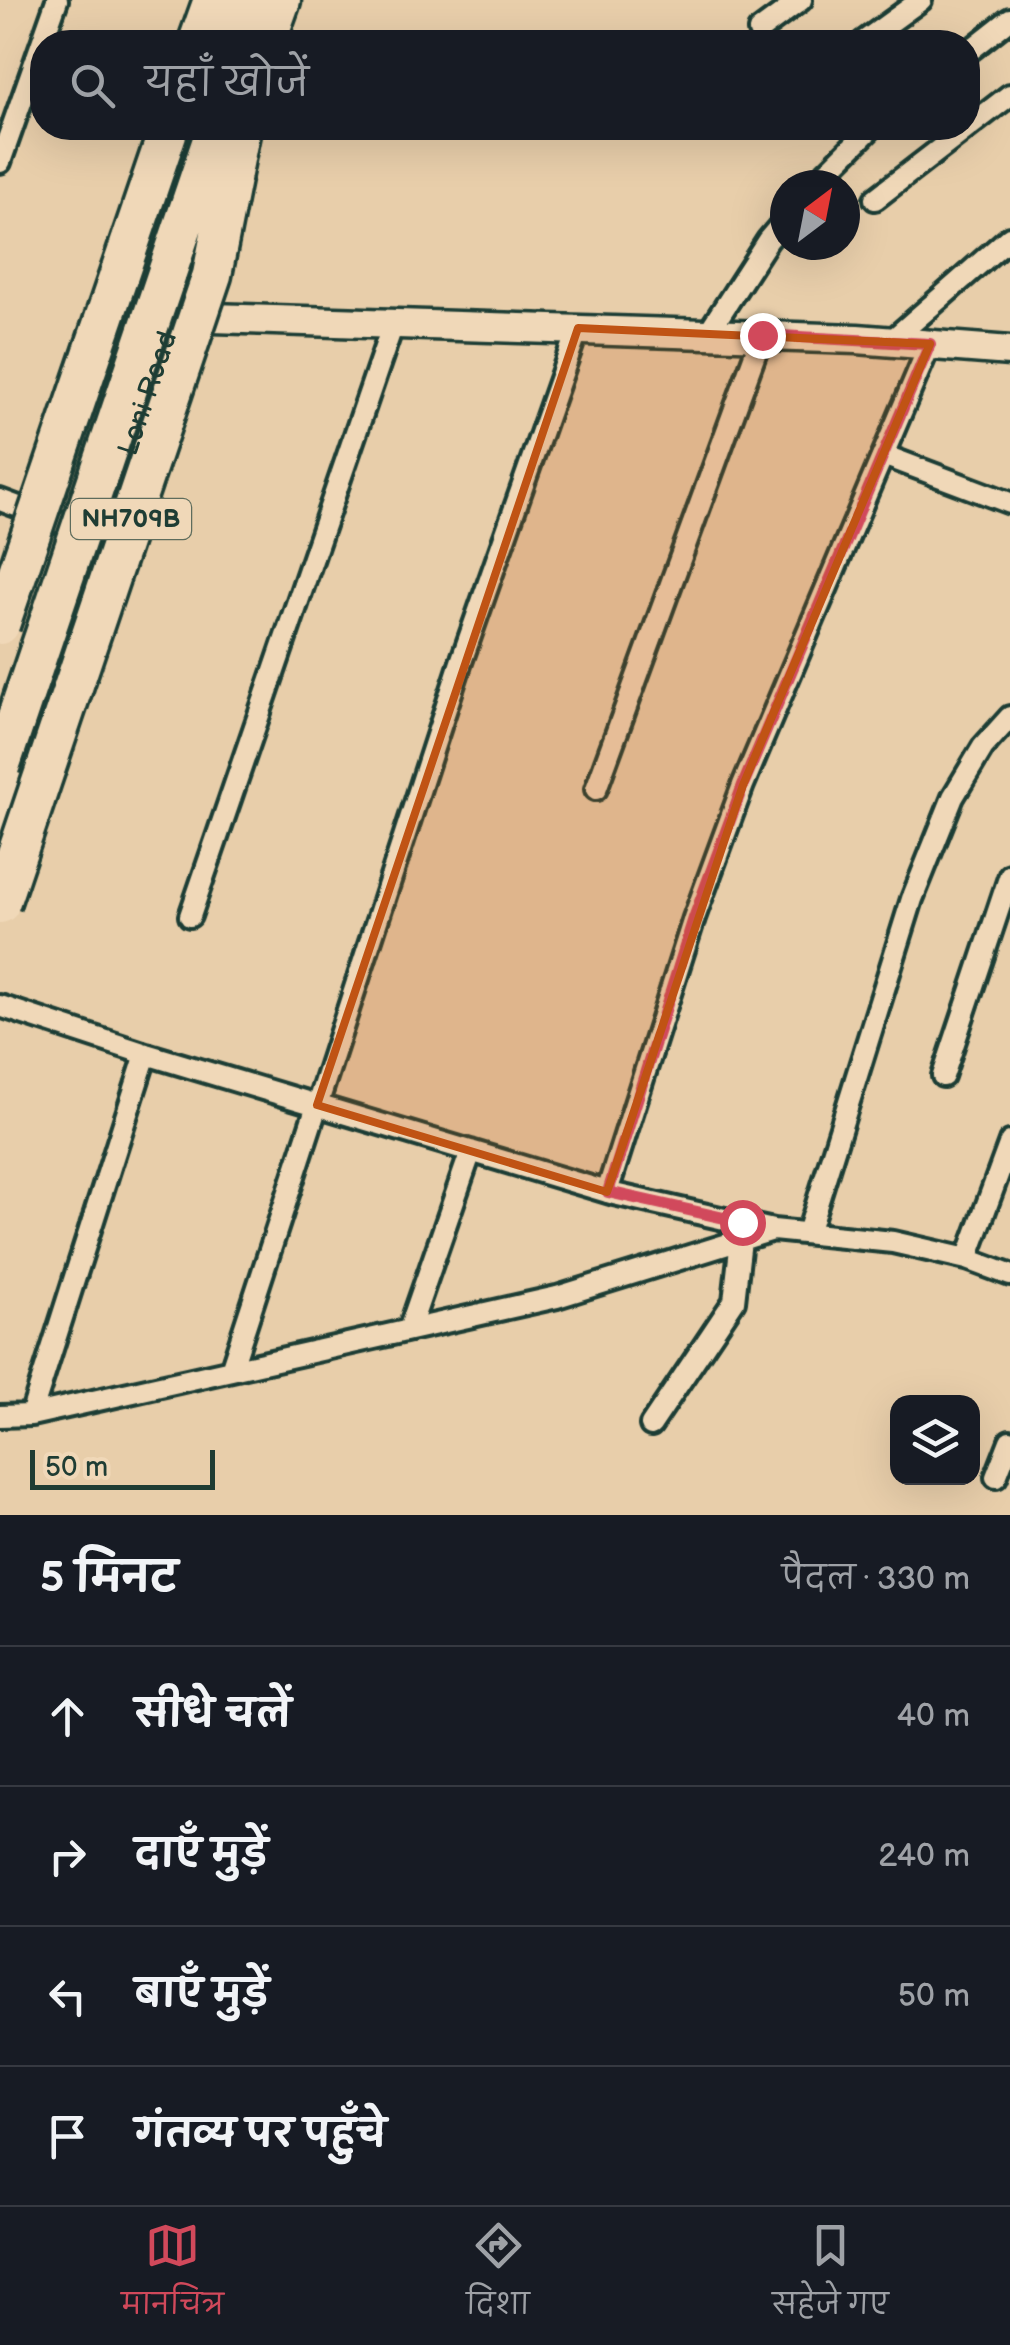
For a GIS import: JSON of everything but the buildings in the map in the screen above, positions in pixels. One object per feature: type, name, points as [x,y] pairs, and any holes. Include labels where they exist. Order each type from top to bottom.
[{"type":"highway","points":[[202,30],[212,0]]},
{"type":"highway","points":[[240,30],[250,0]]},
{"type":"highway","points":[[250,30],[262,0]]},
{"type":"highway","points":[[258,30],[262,0]]},
{"type":"highway","points":[[270,30],[281,0]]},
{"type":"highway","name":"NH709B","points":[[0,625],[165,140]]},
{"type":"highway","name":"Loni Road","points":[[0,829],[161,306],[203,140]]},
{"type":"highway","name":"NH709B","points":[[0,767],[212,140]]},
{"type":"highway","name":"Loni Road","points":[[0,730],[70,526],[234,140]]},
{"type":"highway","name":"NH709B","points":[[0,904],[212,274],[237,140]]},
{"type":"street","points":[[46,30],[57,0]]},
{"type":"street","points":[[760,30],[801,0]]},
{"type":"street","points":[[880,30],[921,0]]},
{"type":"street","points":[[980,43],[1010,19]]},
{"type":"street","points":[[0,162],[30,77]]},
{"type":"street","points":[[980,118],[1010,95]]},
{"type":"street","points":[[829,170],[860,140]]},
{"type":"street","points":[[875,199],[952,140]]},
{"type":"street","points":[[891,342],[1010,237]]},
{"type":"street","points":[[708,334],[770,238]]},
{"type":"street","points":[[161,306],[393,324],[762,335],[1010,351]]},
{"type":"street","points":[[190,916],[393,324]]},
{"type":"street","points":[[231,1370],[461,662],[578,328]]},
{"type":"street","points":[[596,789],[762,335]]},
{"type":"street","points":[[608,1192],[694,918],[736,801],[930,344]]},
{"type":"street","points":[[883,455],[1010,503]]},
{"type":"street","points":[[0,500],[70,526]]},
{"type":"street","points":[[808,1233],[919,882],[953,797],[982,746],[1010,716]]},
{"type":"street","points":[[944,1076],[1010,875]]},
{"type":"street","points":[[0,1006],[146,1054],[608,1192],[774,1230],[894,1242],[967,1258],[1010,1276]]},
{"type":"street","points":[[30,1416],[146,1054]]},
{"type":"street","points":[[967,1258],[1010,1142]]},
{"type":"street","points":[[409,1330],[471,1151]]},
{"type":"street","points":[[0,1416],[30,1416],[557,1297],[774,1230]]},
{"type":"street","points":[[651,1426],[734,1301],[741,1240]]},
{"type":"street","points":[[996,1476],[1010,1441]]},
{"type":"highlighted area","points":[[578,328],[930,344],[743,785],[607,1192],[317,1105]]},
{"type":"route","points":[[742,1222],[608,1192],[694,918],[743,785],[930,344],[762,335]]}]
